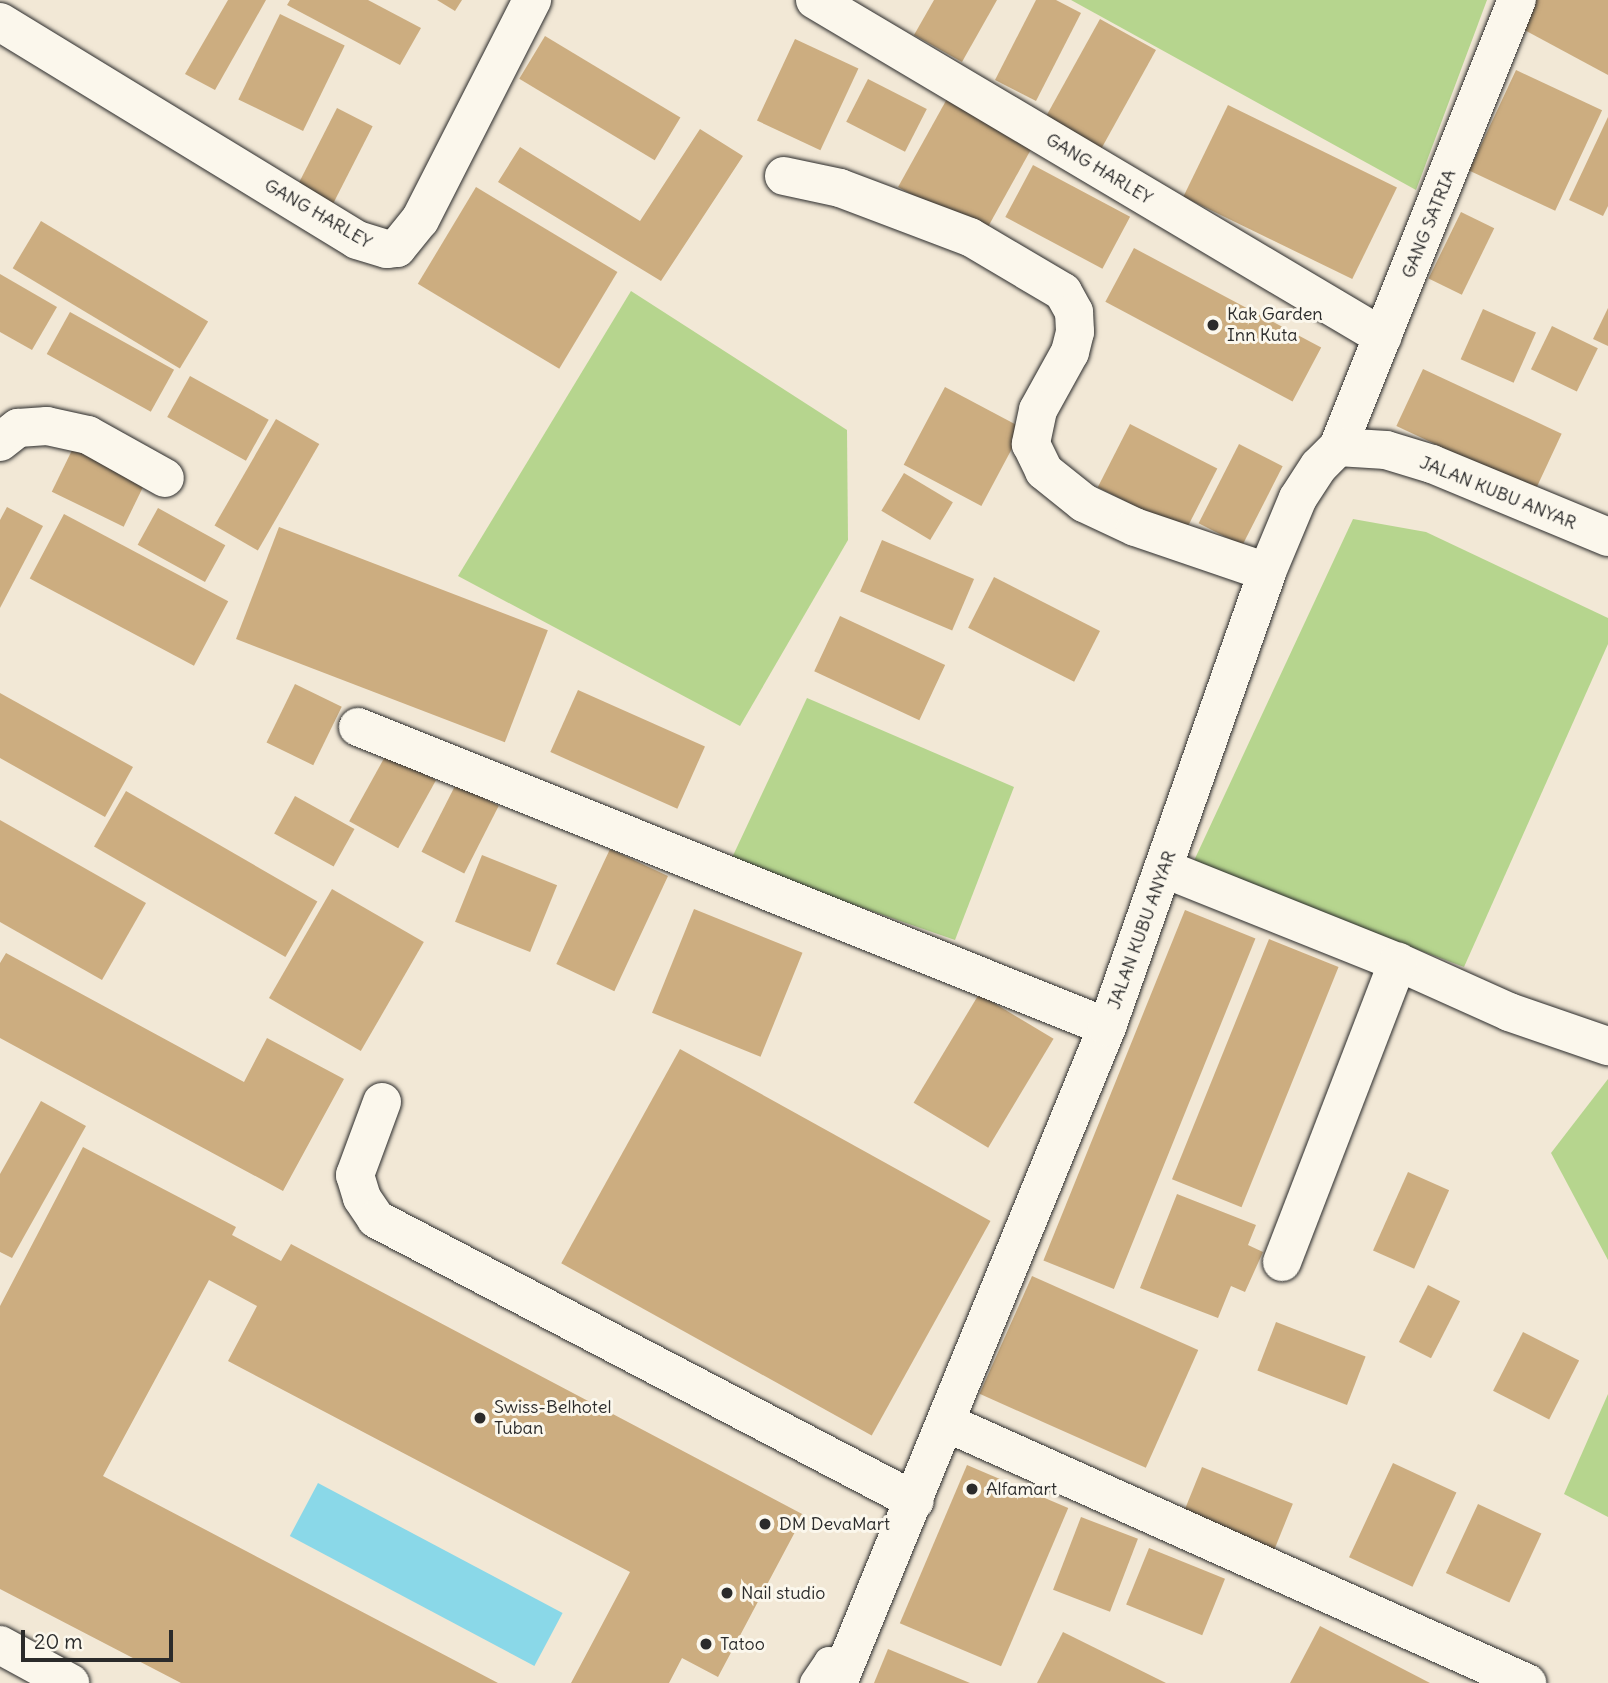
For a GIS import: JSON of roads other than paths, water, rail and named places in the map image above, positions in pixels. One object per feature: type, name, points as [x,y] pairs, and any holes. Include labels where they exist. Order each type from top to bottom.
[{"type":"street","name":"GANG HARLEY","points":[[0,22],[357,240],[387,249],[397,248],[420,220],[532,0]]},
{"type":"street","name":"GANG HARLEY","points":[[814,0],[1383,337]]},
{"type":"street","name":"GANG SATRIA","points":[[1338,447],[1517,0]]},
{"type":"street","points":[[783,176],[840,188],[970,237],[1063,292],[1073,312],[1075,332],[1070,352],[1038,410],[1031,444],[1044,471],[1084,503],[1135,527],[1267,572]]},
{"type":"street","points":[[0,442],[18,428],[47,426],[78,433],[164,478]]},
{"type":"street","name":"JALAN KUBU ANYAR","points":[[832,1678],[915,1501],[1107,1027],[1165,869],[1267,572],[1298,498],[1319,466],[1338,447],[1386,450],[1432,464],[1608,537]]},
{"type":"street","points":[[358,727],[1107,1027]]},
{"type":"street","points":[[1165,869],[1398,962],[1509,1012],[1608,1046]]},
{"type":"street","points":[[1282,1262],[1398,962]]},
{"type":"street","points":[[382,1102],[355,1175],[362,1198],[376,1219],[915,1501]]},
{"type":"street","points":[[947,1423],[1527,1683]]},
{"type":"street","points":[[0,1645],[69,1683]]},
{"type":"water","points":[[318,1483],[563,1613],[534,1666],[290,1536]]},
{"type":"place","name":"Kak Garden Inn Kuta","points":[[1213,325]]},
{"type":"place","name":"Swiss-Belhotel Tuban","points":[[480,1418]]},
{"type":"place","name":"Alfamart","points":[[972,1489]]},
{"type":"place","name":"DM DevaMart","points":[[765,1524]]},
{"type":"place","name":"Nail studio","points":[[727,1593]]},
{"type":"place","name":"Tatoo","points":[[706,1644]]}]
